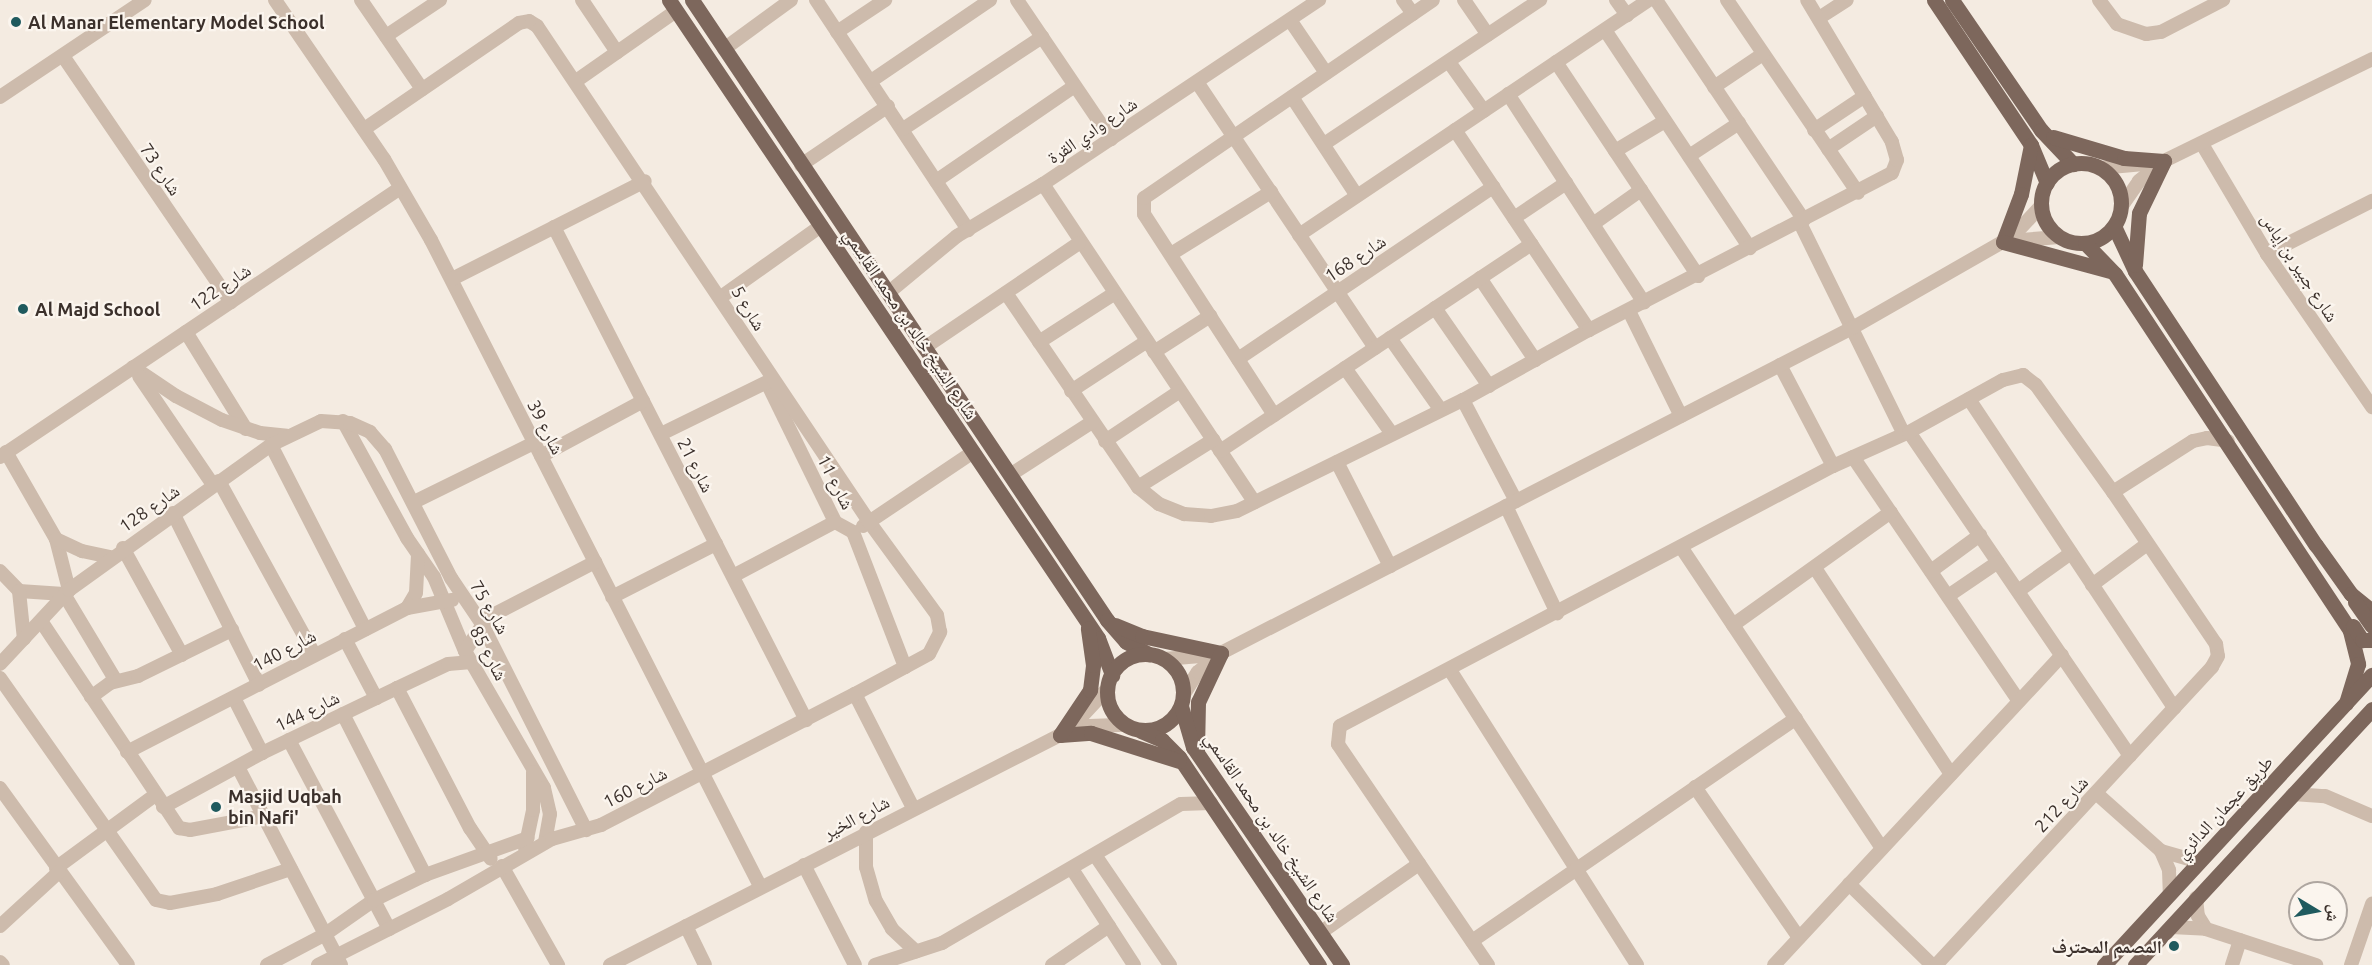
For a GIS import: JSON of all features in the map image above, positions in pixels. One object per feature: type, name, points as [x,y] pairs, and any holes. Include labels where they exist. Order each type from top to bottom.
[{"type":"main road","points":[[1934,0],[2031,145],[2047,183]]},
{"type":"main road","points":[[1952,0],[2041,130],[2073,164]]},
{"type":"main road","name":"شارع الشيخ خالد بن محمد القاسمي","points":[[691,1],[1107,620],[1126,642],[1156,657]]},
{"type":"main road","name":"شارع الشيخ خالد بن محمد القاسمي","points":[[672,5],[1103,646],[1110,682]]},
{"type":"main road","points":[[2041,130],[2068,143],[2111,155],[2163,161],[2139,213],[2135,271]]},
{"type":"main road","points":[[2031,145],[2021,194],[2003,242],[2076,259],[2115,274]]},
{"type":"main road","points":[[2073,164],[2100,168],[2116,185],[2121,207],[2114,226],[2101,238],[2085,243],[2059,237],[2047,224],[2041,206],[2047,183],[2058,171],[2073,164]]},
{"type":"main road","points":[[2114,226],[2135,271],[2372,626]]},
{"type":"main road","points":[[2085,243],[2115,274],[2207,408],[2350,631],[2358,658],[2355,686],[2346,703]]},
{"type":"main road","points":[[2351,594],[2372,611]]},
{"type":"main road","points":[[2334,604],[2362,640],[2372,640]]},
{"type":"main road","points":[[1107,620],[1142,636],[1221,653],[1198,702],[1197,753]]},
{"type":"main road","points":[[1060,735],[1083,705],[1092,682],[1088,624]]},
{"type":"main road","points":[[1130,657],[1156,657],[1177,670],[1182,700],[1167,724],[1142,731],[1125,725],[1110,708],[1110,682],[1130,657]]},
{"type":"main road","name":"طريق عجمان الدائري","points":[[2104,965],[2372,675]]},
{"type":"main road","name":"شارع الشيخ خالد بن محمد القاسمي","points":[[1182,700],[1186,734],[1197,753],[1342,965]]},
{"type":"main road","points":[[2135,965],[2372,710]]},
{"type":"main road","name":"شارع الشيخ خالد بن محمد القاسمي","points":[[1142,731],[1162,740],[1188,769],[1319,965]]},
{"type":"main road","points":[[1060,735],[1100,735],[1156,751],[1188,769]]},
{"type":"street","points":[[0,97],[145,0]]},
{"type":"street","name":"شارع 39","points":[[275,0],[364,129],[452,279],[759,886]]},
{"type":"street","points":[[361,0],[422,89],[364,129]]},
{"type":"street","points":[[386,36],[440,0]]},
{"type":"street","points":[[582,0],[617,51]]},
{"type":"street","points":[[724,49],[791,0]]},
{"type":"street","points":[[816,0],[888,105],[968,230]]},
{"type":"street","points":[[837,32],[885,0]]},
{"type":"street","points":[[871,81],[990,0]]},
{"type":"street","points":[[1017,0],[1111,139]]},
{"type":"street","name":"شارع وادي القرة","points":[[888,293],[968,230],[1043,184],[1318,0]]},
{"type":"street","points":[[1403,0],[1413,14]]},
{"type":"street","points":[[1275,415],[1144,214],[1144,198],[1433,0]]},
{"type":"street","points":[[1464,0],[1488,35]]},
{"type":"street","points":[[1324,144],[1540,0]]},
{"type":"street","points":[[1616,0],[1627,15]]},
{"type":"street","points":[[1299,235],[1649,0]]},
{"type":"street","points":[[1656,0],[1802,221],[1907,433],[1980,535],[2130,756]]},
{"type":"street","points":[[1727,0],[1857,193]]},
{"type":"street","points":[[1006,293],[1138,488],[1171,510],[1197,516],[1224,514],[1254,502],[1440,409],[1463,400],[1589,330],[1887,178],[1896,167],[1895,147],[1807,0]]},
{"type":"street","points":[[1819,18],[1847,0]]},
{"type":"street","points":[[2099,0],[2107,12],[2131,32],[2154,33],[2223,0]]},
{"type":"street","points":[[576,81],[617,51],[672,5]]},
{"type":"street","points":[[1290,20],[1326,74]]},
{"type":"street","name":"شارع 5","points":[[422,89],[519,23],[529,21],[537,26],[645,181],[748,342],[870,523],[937,615]]},
{"type":"street","points":[[1605,30],[1750,248]]},
{"type":"street","points":[[903,129],[1042,37]]},
{"type":"street","points":[[1714,87],[1763,54]]},
{"type":"street","name":"شارع 73","points":[[63,56],[231,302]]},
{"type":"street","points":[[2121,207],[2139,181],[2163,161],[2202,144],[2372,59]]},
{"type":"street","points":[[1449,62],[1484,111]]},
{"type":"street","points":[[1556,62],[1698,276]]},
{"type":"street","points":[[1197,82],[1375,348]]},
{"type":"street","points":[[936,181],[1075,86]]},
{"type":"street","points":[[1508,94],[1644,303]]},
{"type":"street","points":[[1814,130],[1865,96]]},
{"type":"street","points":[[1292,97],[1358,196]]},
{"type":"street","points":[[801,165],[888,105]]},
{"type":"street","points":[[1828,149],[1877,117]]},
{"type":"street","points":[[1615,151],[1665,121]]},
{"type":"street","points":[[1689,156],[1739,123]]},
{"type":"street","points":[[1455,130],[1589,330]]},
{"type":"street","name":"شارع جبير بن إياس","points":[[2202,144],[2267,254],[2372,407]]},
{"type":"street","points":[[2100,168],[2163,161]]},
{"type":"street","points":[[452,279],[645,181]]},
{"type":"street","points":[[1514,219],[1566,183]]},
{"type":"street","points":[[1043,184],[1254,502]]},
{"type":"street","name":"شارع 168","points":[[1238,359],[1493,187]]},
{"type":"street","name":"شارع 122","points":[[3,454],[400,188]]},
{"type":"street","points":[[1593,224],[1641,190]]},
{"type":"street","points":[[1171,254],[1271,192]]},
{"type":"street","points":[[2267,254],[2372,201]]},
{"type":"street","points":[[1182,700],[1198,672],[1221,653],[1854,327],[2003,242],[2041,206]]},
{"type":"street","points":[[721,297],[822,226]]},
{"type":"street","name":"شارع 21","points":[[554,227],[806,720]]},
{"type":"street","points":[[2003,242],[2059,237]]},
{"type":"street","points":[[924,348],[1080,243]]},
{"type":"street","points":[[1138,488],[1275,415],[1531,244]]},
{"type":"street","points":[[1480,278],[1535,360]]},
{"type":"street","points":[[1039,342],[1115,293]]},
{"type":"street","points":[[1435,308],[1489,386]]},
{"type":"street","points":[[1629,311],[1681,416]]},
{"type":"street","points":[[1071,391],[1150,346],[1210,316]]},
{"type":"street","points":[[186,332],[246,429]]},
{"type":"street","points":[[1390,338],[1440,409]]},
{"type":"street","name":"شارع 11","points":[[748,342],[835,522],[853,532],[905,667]]},
{"type":"street","points":[[1780,365],[1833,466]]},
{"type":"street","points":[[133,367],[191,405],[246,429],[287,436]]},
{"type":"street","points":[[133,367],[216,483],[314,654]]},
{"type":"street","points":[[1345,368],[1392,434]]},
{"type":"street","points":[[1488,965],[1338,744],[1336,731],[1345,722],[1450,670],[1833,466],[1907,433],[2009,377],[2029,378],[2114,492],[2147,544],[2092,585]]},
{"type":"street","points":[[661,434],[767,382]]},
{"type":"street","points":[[1105,441],[1180,390]]},
{"type":"street","points":[[1969,399],[2174,708]]},
{"type":"street","points":[[1463,400],[1511,504],[1557,613]]},
{"type":"street","points":[[414,502],[537,450],[644,401]]},
{"type":"street","points":[[2193,441],[2203,426],[2207,408]]},
{"type":"street","name":"شارع 128","points":[[0,663],[67,592],[123,548],[271,445],[321,421],[343,422]]},
{"type":"street","name":"شارع 75","points":[[343,422],[360,426],[378,439],[465,599],[482,624],[586,830]]},
{"type":"street","name":"شارع 85","points":[[343,422],[444,600],[468,657],[544,788],[550,814],[544,843]]},
{"type":"street","points":[[1010,475],[1092,422]]},
{"type":"street","points":[[2114,492],[2193,441],[2207,438],[2229,441]]},
{"type":"street","points":[[271,445],[365,629]]},
{"type":"street","points":[[853,532],[870,523],[973,452]]},
{"type":"street","points":[[3,454],[56,539],[67,592],[116,681]]},
{"type":"street","points":[[1853,457],[2019,701]]},
{"type":"street","points":[[1337,462],[1390,566]]},
{"type":"street","points":[[1733,625],[1891,512]]},
{"type":"street","points":[[173,513],[259,685]]},
{"type":"street","points":[[733,576],[835,522]]},
{"type":"street","points":[[1931,571],[1980,535]]},
{"type":"street","points":[[56,539],[111,557]]},
{"type":"street","points":[[612,597],[716,544]]},
{"type":"street","name":"212 شارع","points":[[1934,965],[2212,667],[2218,656],[2216,644],[2147,544]]},
{"type":"street","points":[[1681,547],[1882,848]]},
{"type":"street","points":[[123,548],[182,656]]},
{"type":"street","points":[[2018,591],[2071,553]]},
{"type":"street","points":[[407,609],[416,593],[418,554]]},
{"type":"street","points":[[468,657],[482,624],[594,562]]},
{"type":"street","points":[[1948,596],[1998,562]]},
{"type":"street","points":[[1815,568],[1951,774]]},
{"type":"street","points":[[0,571],[19,591],[24,639]]},
{"type":"street","points":[[19,591],[67,592]]},
{"type":"street","name":"شارع 140","points":[[127,752],[259,685],[314,654],[407,609],[444,600],[465,599]]},
{"type":"street","name":"شارع 160","points":[[318,965],[339,960],[389,929],[544,843],[586,830],[806,720],[905,667],[935,648],[940,632],[937,615]]},
{"type":"street","points":[[41,621],[174,824],[184,830],[264,816]]},
{"type":"street","points":[[91,697],[116,681],[138,676],[232,630]]},
{"type":"street","points":[[345,639],[376,698]]},
{"type":"street","points":[[1156,657],[1201,658],[1221,653]]},
{"type":"street","points":[[1774,965],[2062,655]]},
{"type":"street","name":"شارع 144","points":[[2,928],[57,870],[104,830],[159,801],[238,767],[376,698],[468,657]]},
{"type":"street","points":[[1450,670],[1637,965]]},
{"type":"street","points":[[0,678],[104,830],[153,896],[165,903],[207,896],[291,869]]},
{"type":"street","points":[[1060,735],[1087,715],[1110,682]]},
{"type":"street","points":[[397,688],[486,852],[501,867],[558,965]]},
{"type":"street","points":[[855,694],[913,808]]},
{"type":"street","points":[[234,698],[262,753]]},
{"type":"street","points":[[343,714],[425,875]]},
{"type":"street","points":[[1472,941],[1796,718]]},
{"type":"street","name":"شارع الخير","points":[[610,965],[759,886],[1060,735],[1089,726],[1125,725]]},
{"type":"street","points":[[289,740],[389,929]]},
{"type":"street","points":[[523,855],[528,838],[532,766]]},
{"type":"street","points":[[238,767],[339,960]]},
{"type":"street","points":[[883,963],[954,937],[1181,804],[1188,794],[1188,769]]},
{"type":"street","points":[[2315,771],[2325,796]]},
{"type":"street","points":[[544,788],[561,780]]},
{"type":"street","points":[[1695,787],[1799,938]]},
{"type":"street","points":[[0,788],[57,870],[128,965]]},
{"type":"street","points":[[2096,793],[2161,851],[2169,870],[2170,893]]},
{"type":"street","points":[[2293,794],[2325,796],[2372,816]]},
{"type":"street","points":[[1181,804],[1211,803]]},
{"type":"street","points":[[866,832],[866,867],[876,901],[892,929],[916,951]]},
{"type":"street","points":[[267,965],[324,935],[374,900],[425,875],[528,838]]},
{"type":"street","points":[[2161,851],[2199,862]]},
{"type":"street","points":[[1095,855],[1170,965]]},
{"type":"street","points":[[1320,933],[1419,864]]},
{"type":"street","points":[[804,865],[855,965]]},
{"type":"street","points":[[1071,869],[1134,965]]},
{"type":"street","points":[[1849,884],[1934,965]]},
{"type":"street","points":[[2196,898],[2196,912],[2206,928]]},
{"type":"street","points":[[2350,965],[2372,904]]},
{"type":"street","points":[[686,926],[705,965]]},
{"type":"street","points":[[1052,965],[1109,927]]},
{"type":"street","points":[[2170,927],[2206,928],[2316,965]]},
{"type":"street","points":[[2232,965],[2240,940]]},
{"type":"place","name":"Al Manar Elementary Model School","points":[[16,22]]},
{"type":"place","name":"Al Majd School","points":[[23,309]]},
{"type":"place","name":"Masjid Uqbah bin Nafi'","points":[[216,807]]},
{"type":"place","name":"المصمم المحترف","points":[[2174,946]]}]
